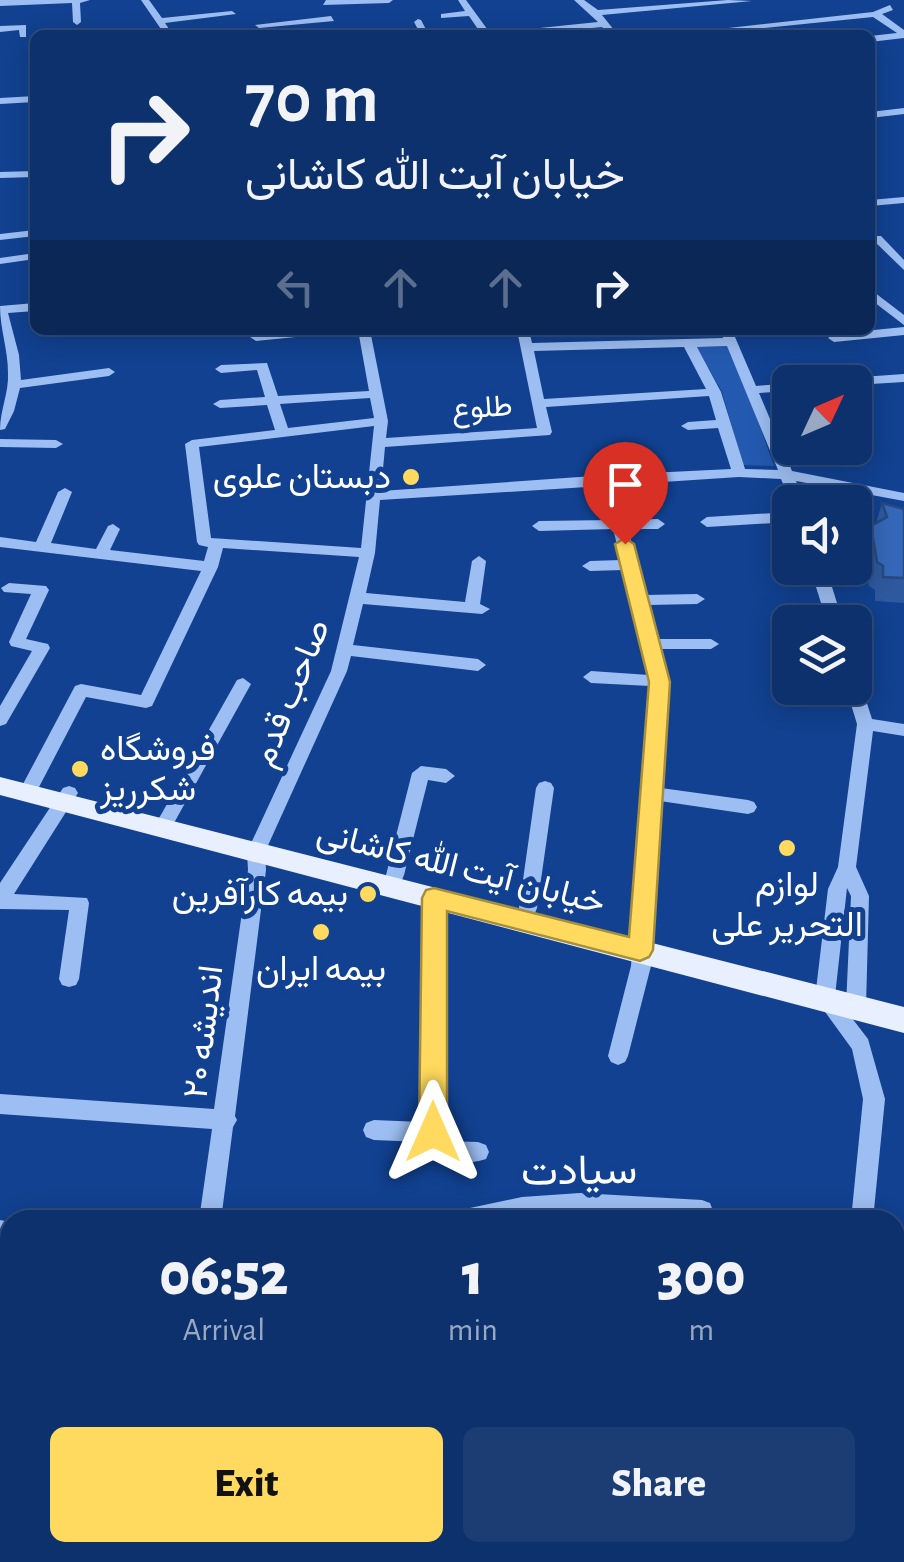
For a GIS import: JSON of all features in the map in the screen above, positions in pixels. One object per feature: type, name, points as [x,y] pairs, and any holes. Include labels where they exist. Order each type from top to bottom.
[{"type":"main road","name":"خیابان آیت الله کاشانی","points":[[0,776],[66,798],[258,847],[528,908],[641,943]]},
{"type":"main road","name":"خیابان آیت الله کاشانی","points":[[0,786],[168,818],[434,898],[641,943],[856,998],[904,1003]]},
{"type":"main road","name":"خیابان آیت الله کاشانی","points":[[856,998],[904,1020]]},
{"type":"street","points":[[73,0],[77,22]]},
{"type":"street","points":[[0,2],[86,0]]},
{"type":"street","points":[[145,0],[165,30]]},
{"type":"street","points":[[332,30],[326,2],[389,0]]},
{"type":"street","points":[[462,0],[486,30]]},
{"type":"street","points":[[578,0],[609,30]]},
{"type":"street","points":[[595,13],[748,1]]},
{"type":"street","points":[[723,4],[746,26]]},
{"type":"street","points":[[712,30],[766,26],[887,7],[904,35],[875,38]]},
{"type":"street","points":[[444,16],[471,13]]},
{"type":"street","points":[[159,21],[232,14]]},
{"type":"street","points":[[259,24],[331,19]]},
{"type":"street","points":[[418,22],[422,30]]},
{"type":"street","points":[[542,30],[604,24]]},
{"type":"street","points":[[766,26],[770,30]]},
{"type":"street","points":[[0,29],[23,28],[23,35]]},
{"type":"street","points":[[0,101],[30,99]]},
{"type":"street","points":[[875,114],[904,111]]},
{"type":"street","points":[[0,175],[30,170]]},
{"type":"street","points":[[875,203],[904,200]]},
{"type":"street","points":[[0,237],[30,234]]},
{"type":"street","points":[[877,238],[904,268]]},
{"type":"street","points":[[0,260],[30,257]]},
{"type":"street","points":[[875,295],[892,315],[904,321]]},
{"type":"street","points":[[0,426],[10,395],[13,348],[0,310],[30,307]]},
{"type":"street","points":[[875,334],[904,331]]},
{"type":"street","points":[[256,337],[276,335]]},
{"type":"street","points":[[365,335],[382,421],[192,444],[204,542],[368,552]]},
{"type":"street","name":"طلوع","points":[[378,443],[545,432],[524,335]]},
{"type":"street","points":[[526,347],[662,336],[688,342],[724,335]]},
{"type":"street","points":[[729,335],[792,485]]},
{"type":"street","points":[[834,338],[864,335]]},
{"type":"street","points":[[688,342],[714,392],[739,473]]},
{"type":"street","points":[[220,369],[262,366],[282,432]]},
{"type":"street","points":[[10,395],[109,372]]},
{"type":"street","points":[[872,380],[904,378]]},
{"type":"street","points":[[754,390],[772,388]]},
{"type":"street","points":[[539,404],[714,392]]},
{"type":"street","points":[[220,404],[376,394]]},
{"type":"street","name":"صاحب قدم","points":[[258,847],[339,671],[368,552],[382,421]]},
{"type":"street","points":[[688,426],[723,424]]},
{"type":"street","points":[[0,444],[56,444]]},
{"type":"street","points":[[374,496],[739,473],[789,475],[904,496]]},
{"type":"street","points":[[608,480],[660,682],[640,966],[618,1056]]},
{"type":"street","points":[[42,546],[65,492]]},
{"type":"street","points":[[707,522],[772,518]]},
{"type":"street","points":[[539,526],[658,524]]},
{"type":"street","points":[[100,553],[113,529]]},
{"type":"street","points":[[0,542],[210,567]]},
{"type":"street","points":[[32,784],[81,690],[146,702],[210,567],[217,543]]},
{"type":"street","points":[[359,598],[477,608],[479,561]]},
{"type":"street","points":[[590,566],[630,565]]},
{"type":"street","points":[[0,720],[42,648],[16,642],[41,590],[9,588]]},
{"type":"street","points":[[639,600],[697,599]]},
{"type":"street","points":[[650,644],[711,644]]},
{"type":"street","points":[[345,650],[478,665]]},
{"type":"street","points":[[591,677],[660,682]]},
{"type":"street","points":[[168,818],[243,684]]},
{"type":"street","points":[[860,705],[866,724],[847,867],[837,890],[826,990],[861,1045],[874,1099],[863,1210]]},
{"type":"street","points":[[866,724],[904,730]]},
{"type":"street","points":[[395,876],[420,773],[446,776]]},
{"type":"street","points":[[528,908],[545,788]]},
{"type":"street","points":[[652,793],[748,807]]},
{"type":"street","points":[[0,900],[66,798]]},
{"type":"street","name":"اندیشه ۲۰","points":[[212,1210],[258,847]]},
{"type":"street","points":[[847,867],[860,896],[856,998]]},
{"type":"street","points":[[433,1141],[434,898]]},
{"type":"street","points":[[0,900],[80,903],[69,979]]},
{"type":"street","points":[[0,1104],[226,1120]]},
{"type":"street","points":[[374,1130],[478,1152]]},
{"type":"street","name":"سیادت","points":[[506,1210],[543,1202],[602,1202],[691,1210]]},
{"type":"shaded area","points":[[731,346],[774,466],[743,465],[722,392],[697,347]]},
{"type":"building","points":[[882,503],[904,509],[904,578],[883,577],[883,566],[877,562],[872,525],[887,517]]},
{"type":"place","name":"دبستان علوی","points":[[411,477]]},
{"type":"place","name":"فروشگاه شکرریز","points":[[80,769]]},
{"type":"place","name":"لوازم التحریر علی","points":[[787,848]]},
{"type":"place","name":"بیمه کارآفرین","points":[[368,894]]},
{"type":"place","name":"بیمه ایران","points":[[321,932]]},
{"type":"route","points":[[433,1132],[434,898],[640,950],[660,682],[625,544]]}]
